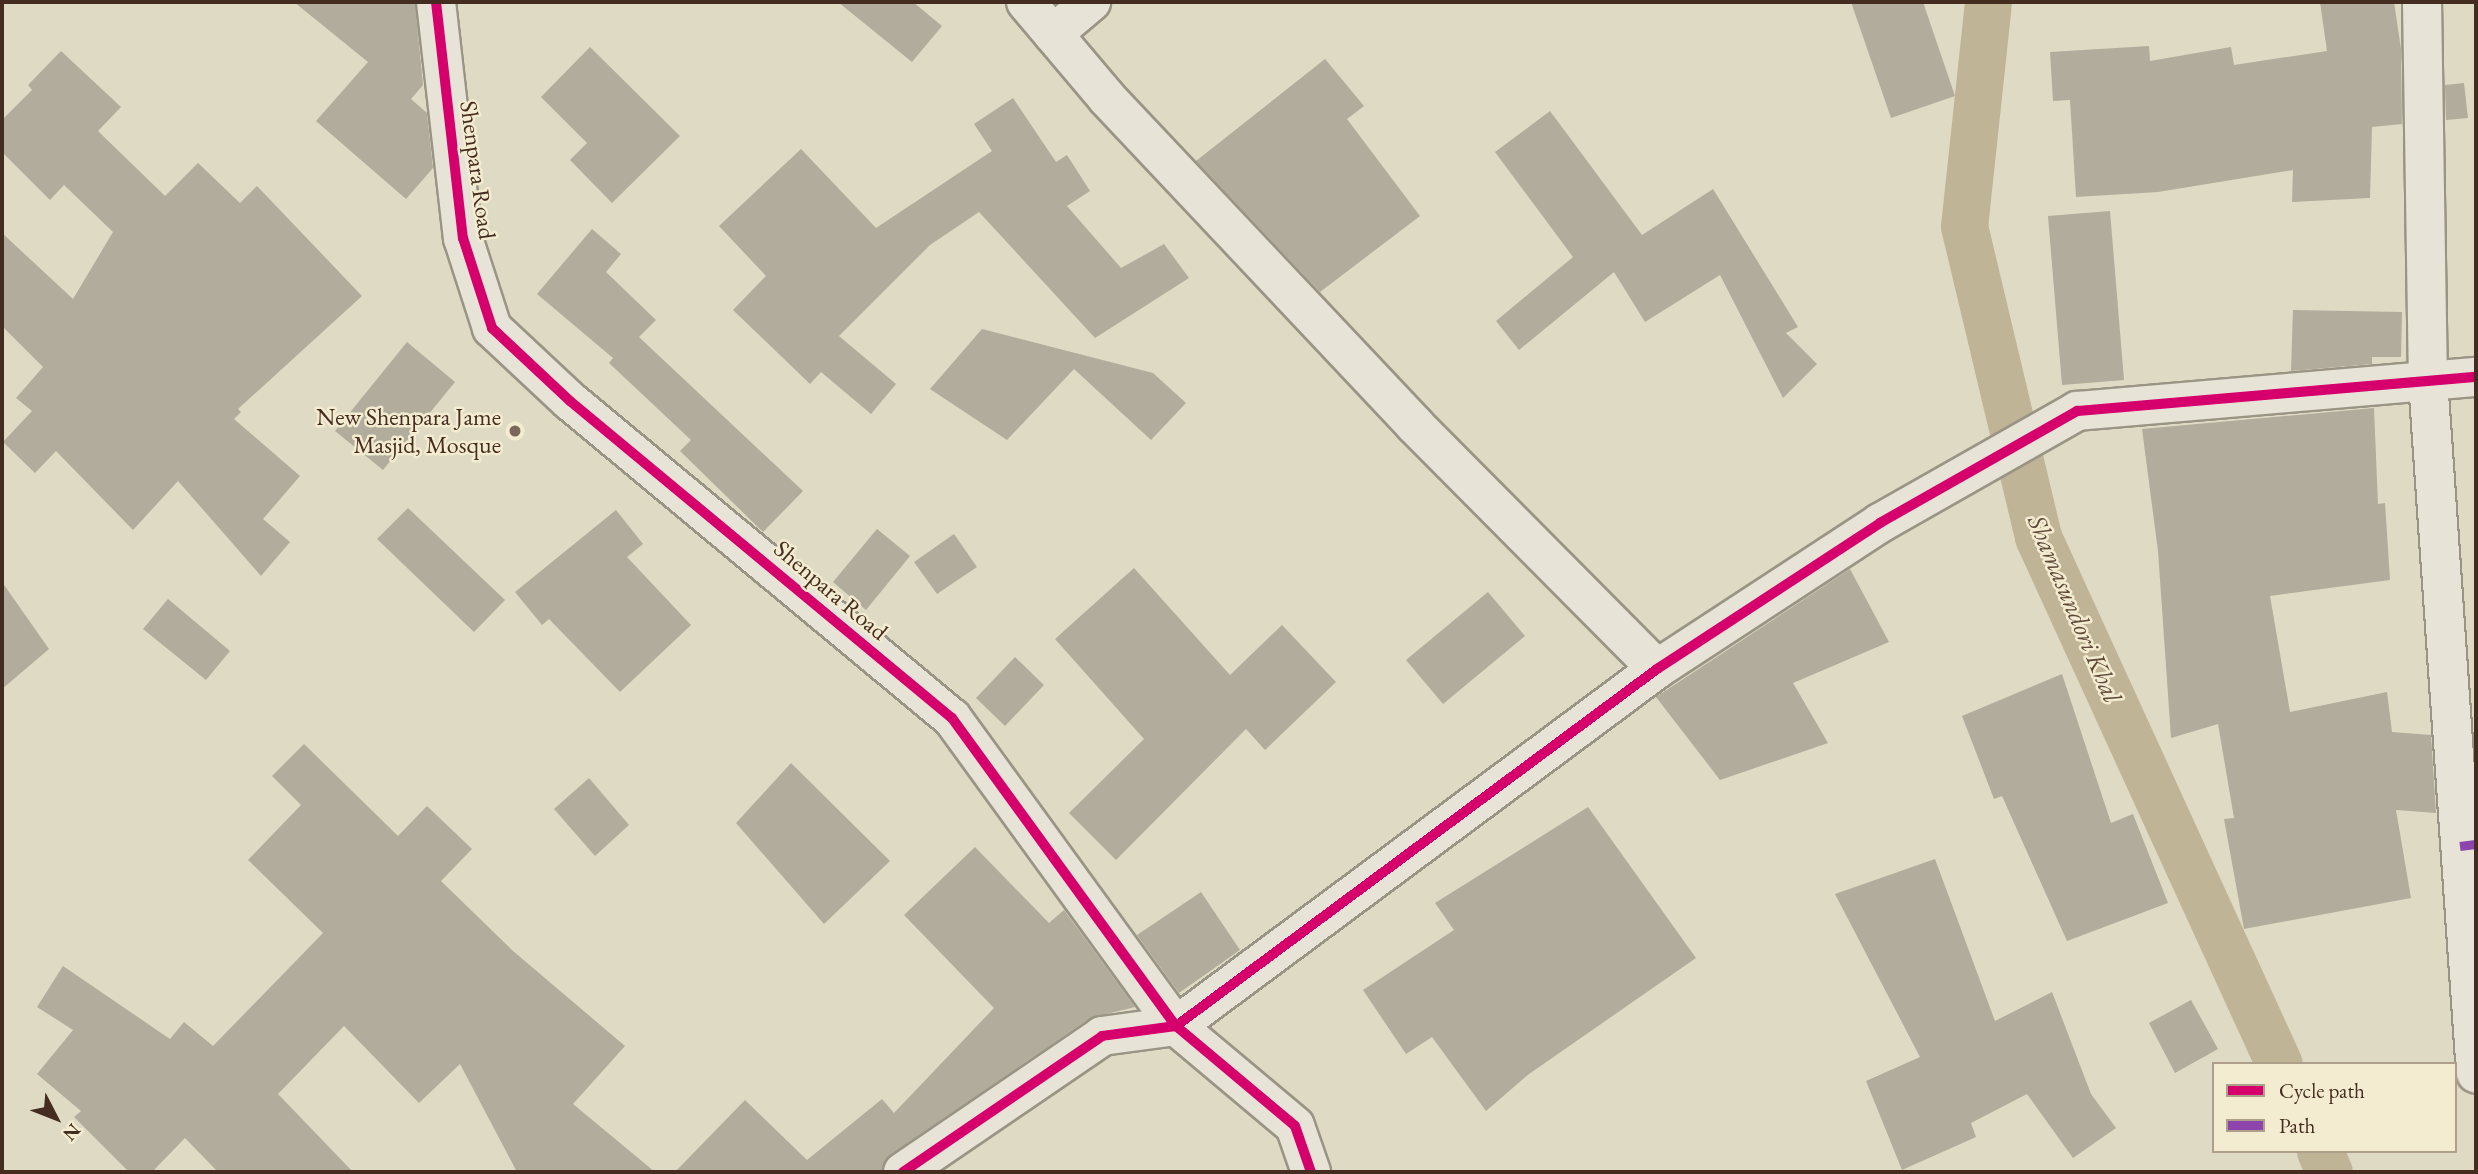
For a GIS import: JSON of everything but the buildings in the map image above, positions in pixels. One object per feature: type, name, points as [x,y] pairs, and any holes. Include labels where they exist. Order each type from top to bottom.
[{"type":"street","name":"Shenpara Road","points":[[436,2],[463,238],[492,328],[570,401],[952,718],[1176,1026],[1295,1126],[1311,1172]]},
{"type":"street","points":[[1026,2],[1107,98],[1414,424],[1657,669]]},
{"type":"street","points":[[1054,34],[1091,2]]},
{"type":"street","points":[[2422,2],[2428,380],[2468,845],[2476,1073]]},
{"type":"street","points":[[903,1172],[1102,1036],[1176,1026],[1657,669],[1880,523],[2077,411],[2476,377]]},
{"type":"waterway","name":"Shamasundori Khal","points":[[1988,2],[1964,226],[2038,537],[2278,1062]]},
{"type":"waterway","name":"Shamasundori Khal","points":[[2321,1153],[2329,1172]]},
{"type":"marked path","points":[[2460,846],[2476,844]]},
{"type":"cycle path","points":[[436,2],[463,238],[492,328],[570,401],[952,718],[1176,1026],[1295,1126],[1311,1172]]},
{"type":"cycle path","points":[[903,1172],[1102,1036],[1176,1026],[1657,669],[1880,523],[2077,411],[2476,377]]},
{"type":"place","name":"New Shenpara Jame Masjid, Mosque","points":[[515,431]]}]
